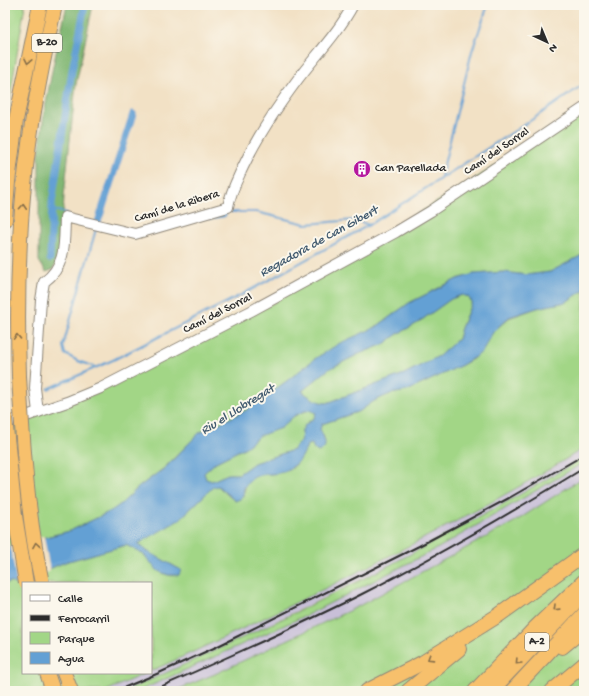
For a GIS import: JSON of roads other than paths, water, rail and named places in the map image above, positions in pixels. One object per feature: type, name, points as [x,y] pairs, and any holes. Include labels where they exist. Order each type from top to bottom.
[{"type":"highway","points":[[36,5],[36,23]]},
{"type":"highway","name":"B-20","points":[[5,220],[16,120],[40,5]]},
{"type":"highway","name":"B-20","points":[[42,582],[30,513],[23,448],[17,331],[24,184],[39,82],[54,5]]},
{"type":"highway","points":[[39,82],[62,5]]},
{"type":"highway","points":[[5,418],[15,516],[26,582]]},
{"type":"highway","points":[[367,691],[422,663],[499,615],[584,554]]},
{"type":"highway","points":[[475,691],[535,628],[584,581]]},
{"type":"highway","name":"A-2","points":[[491,691],[584,593]]},
{"type":"highway","name":"A-2","points":[[512,691],[584,614]]},
{"type":"highway","points":[[408,691],[499,615]]},
{"type":"highway","points":[[530,672],[584,630]]},
{"type":"highway","points":[[552,691],[584,664]]},
{"type":"highway","points":[[414,691],[439,665]]},
{"type":"highway","points":[[43,674],[48,691]]},
{"type":"highway","points":[[47,674],[53,691]]},
{"type":"highway","points":[[64,674],[70,691]]},
{"type":"street","name":"Camí de la Ribera","points":[[38,412],[35,388],[41,300],[44,282],[52,276],[58,268],[62,258],[65,217],[135,234],[228,207],[229,197],[259,135],[297,80],[340,28],[353,5]]},
{"type":"street","name":"Camí del Sorral","points":[[38,412],[101,388],[251,312],[396,232],[470,185],[584,108]]},
{"type":"street","points":[[5,425],[9,422],[38,412]]},
{"type":"water","points":[[584,254],[584,290],[566,302],[537,308],[509,317],[494,331],[483,351],[462,365],[407,391],[390,394],[374,401],[360,411],[322,424],[320,429],[325,445],[322,450],[318,452],[314,449],[312,444],[307,445],[302,457],[294,466],[283,472],[261,474],[253,478],[244,488],[243,496],[235,501],[218,486],[213,487],[179,520],[138,544],[145,550],[181,570],[179,575],[168,575],[158,571],[143,554],[126,545],[65,562],[15,584],[10,582],[5,584],[5,547],[70,531],[111,511],[121,504],[140,486],[165,468],[199,433],[245,411],[316,358],[340,343],[376,327],[409,303],[457,279],[474,274],[504,272],[526,275],[550,272]],"holes":[[[462,295],[468,297],[472,302],[458,339],[439,356],[404,374],[327,403],[320,402],[302,391],[329,369],[359,354],[384,344],[399,333],[416,324],[451,299]],[[310,410],[316,413],[314,418],[305,425],[302,430],[300,441],[293,450],[254,463],[239,474],[228,474],[212,481],[206,479],[204,473],[216,462],[246,447],[259,436],[281,428],[294,416]]]},
{"type":"waterway","points":[[50,259],[52,203],[72,70],[85,5]]},
{"type":"waterway","points":[[441,177],[472,51],[488,5]]},
{"type":"waterway","name":"Regadora de Can Gibert","points":[[48,389],[113,360],[245,293],[369,225],[530,121],[584,84]]},
{"type":"waterway","points":[[98,222],[133,114]]},
{"type":"waterway","points":[[52,210],[67,213]]},
{"type":"waterway","points":[[231,212],[256,212],[306,224],[355,220],[369,225]]},
{"type":"waterway","points":[[210,216],[223,214]]},
{"type":"waterway","points":[[95,367],[78,361],[65,354],[63,346],[96,229]]},
{"type":"railway","points":[[116,691],[216,647],[419,546],[509,498],[584,455]]},
{"type":"railway","points":[[151,691],[257,644],[360,595],[474,534],[584,468]]},
{"type":"place","name":"Can Parellada","points":[[362,169]]},
{"type":"water label","name":"Riu el Llobregat","points":[[238,410]]}]
